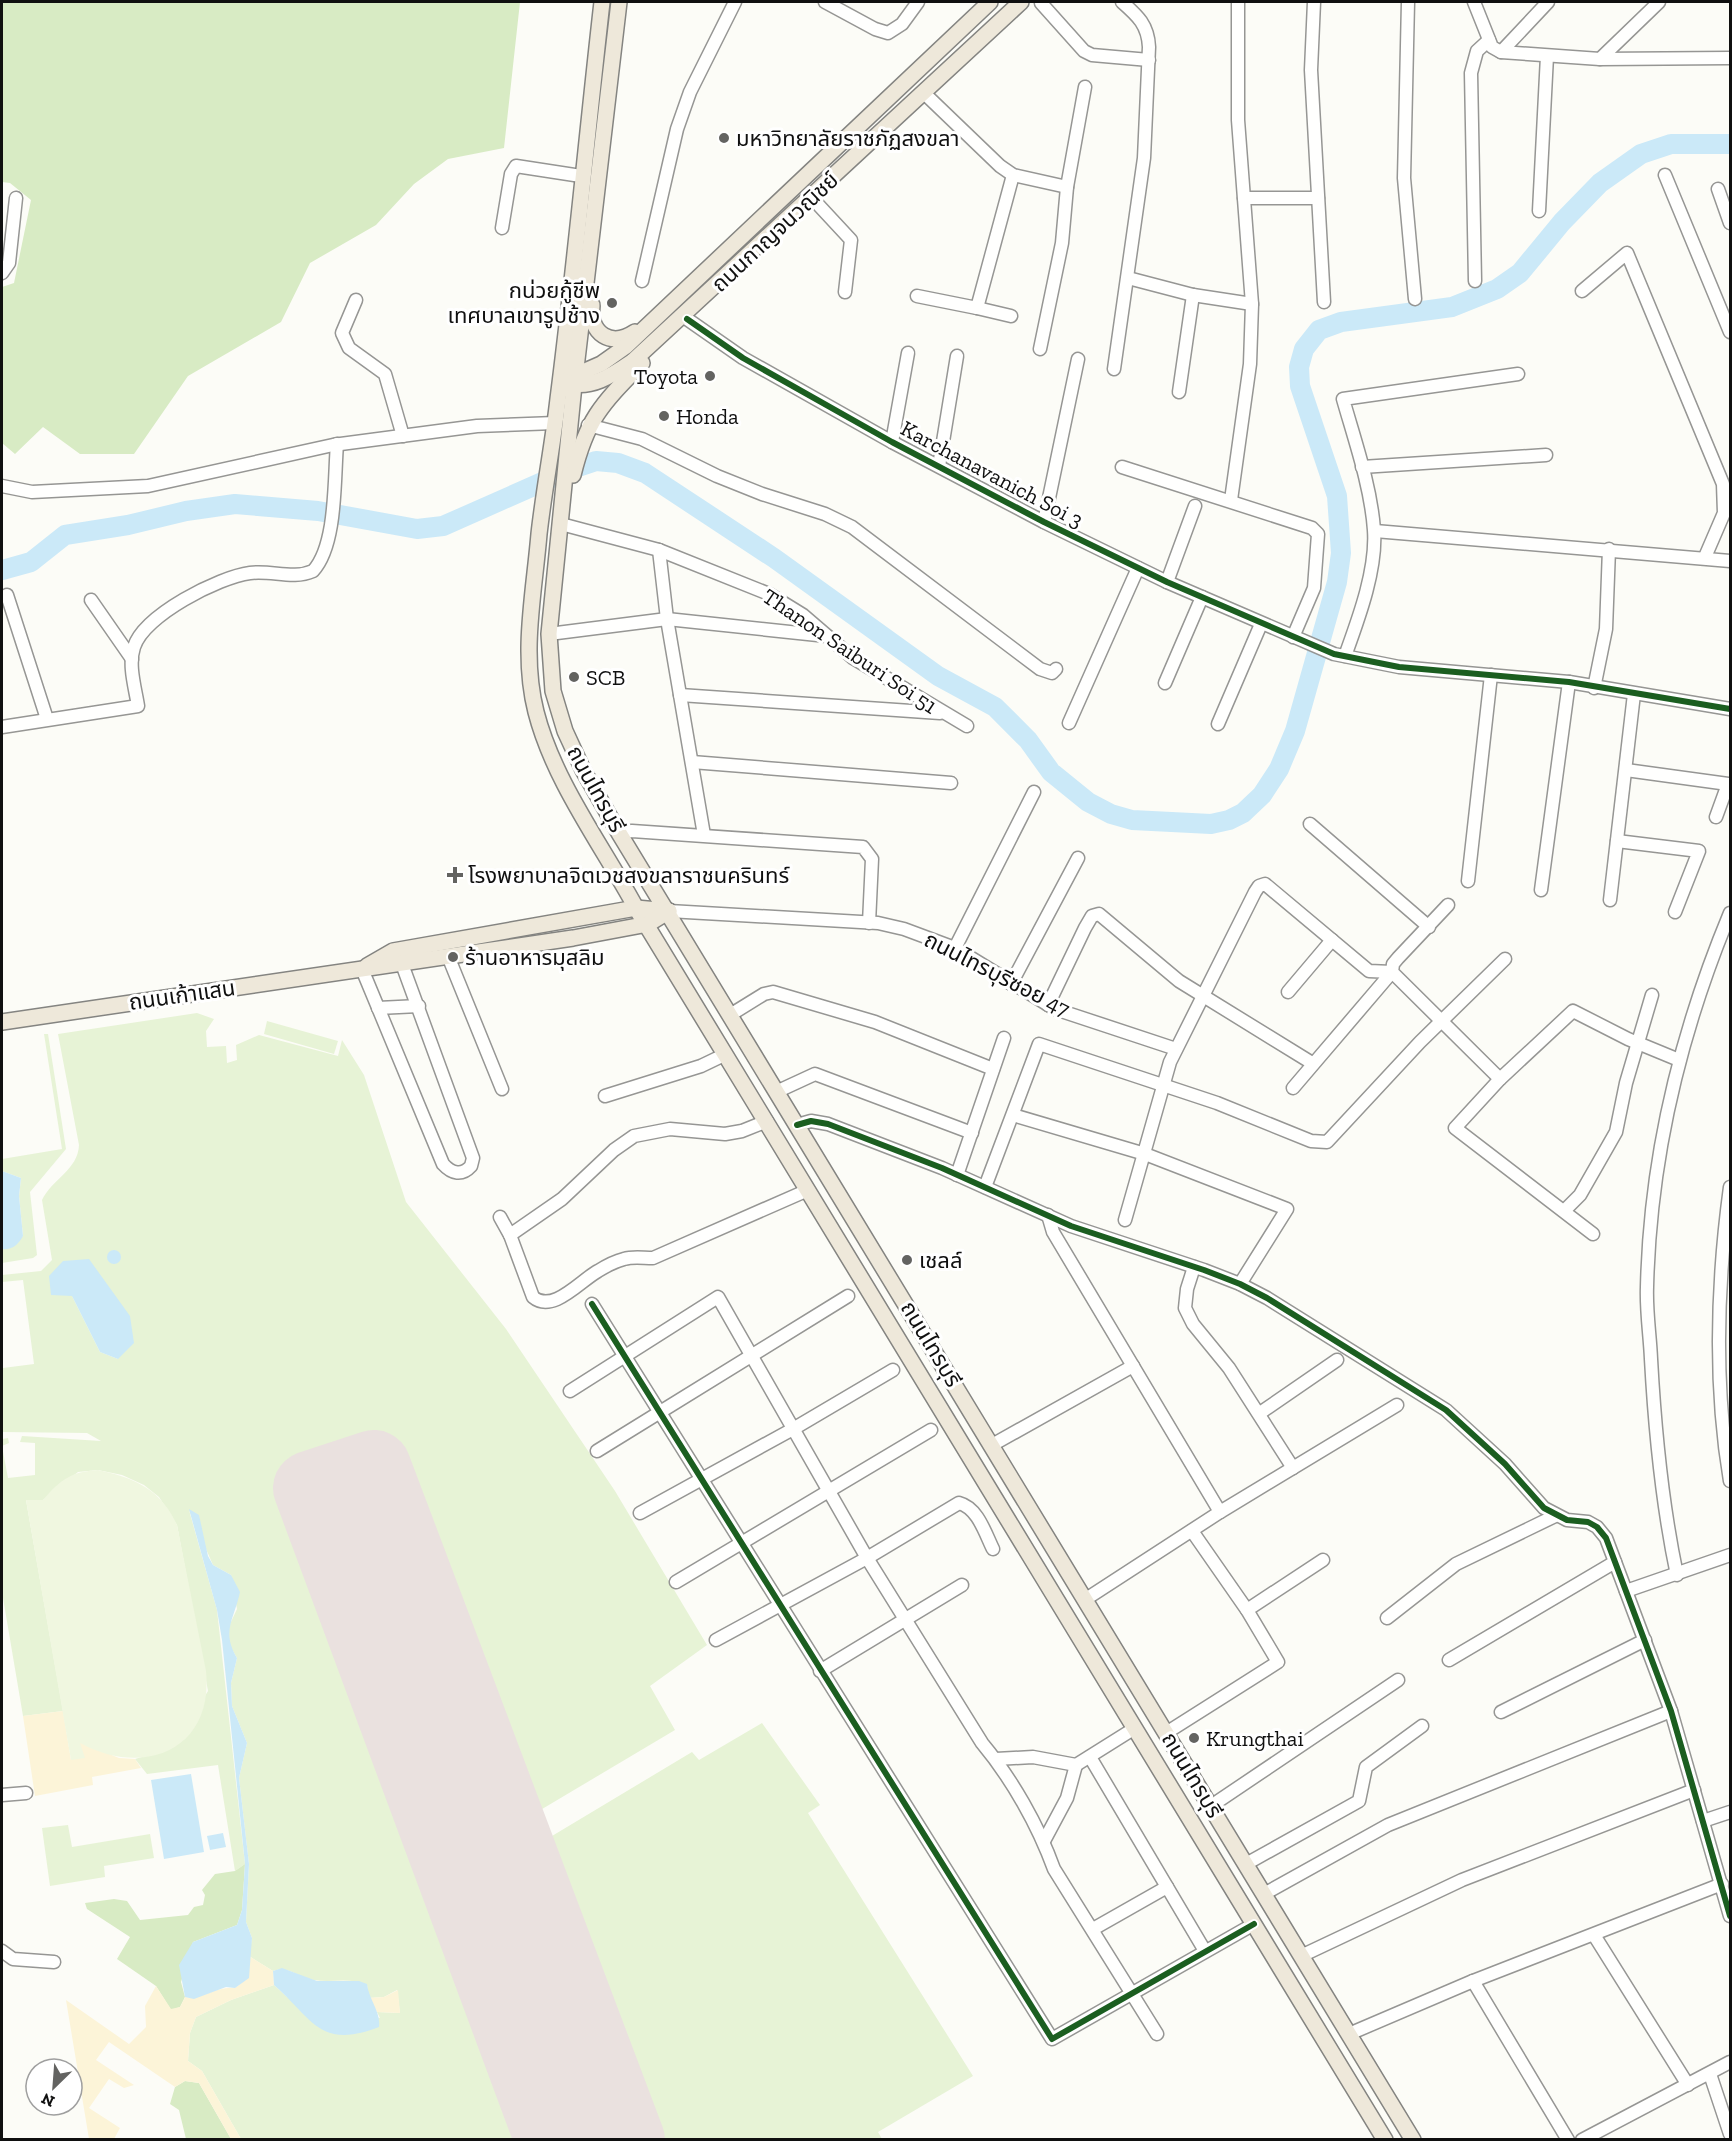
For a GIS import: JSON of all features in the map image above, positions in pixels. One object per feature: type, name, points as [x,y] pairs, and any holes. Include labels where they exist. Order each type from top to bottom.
[{"type":"main road","points":[[569,379],[582,176],[602,2]]},
{"type":"main road","points":[[569,379],[597,204],[619,2]]},
{"type":"main road","name":"ถนนกาญจนวณิชย์","points":[[569,379],[601,364],[625,347],[990,2]]},
{"type":"main road","name":"ถนนกาญจนวณิชย์","points":[[569,379],[598,381],[633,362],[1021,2]]},
{"type":"main road","points":[[597,204],[599,229],[592,323],[601,334],[620,339],[633,334],[652,321]]},
{"type":"main road","points":[[573,446],[611,395],[717,286]]},
{"type":"main road","name":"ถนนไทรบุรี","points":[[569,379],[558,402],[540,515],[528,640],[530,681],[536,712],[565,782],[636,908],[648,924],[1385,2139]]},
{"type":"main road","name":"ถนนไทรบุรี","points":[[569,379],[573,446],[549,634],[553,691],[565,731],[583,770],[776,1092],[1413,2139]]},
{"type":"main road","name":"ถนนเก้าแสน","points":[[362,969],[393,951],[636,908],[669,912]]},
{"type":"main road","points":[[648,924],[669,912]]},
{"type":"main road","name":"ถนนเก้าแสน","points":[[2,1022],[402,964],[648,924]]},
{"type":"main road","points":[[1135,1728],[1156,1714]]},
{"type":"street","points":[[642,281],[677,129],[690,92],[735,2]]},
{"type":"street","points":[[825,2],[875,29],[888,33],[902,24],[918,2]]},
{"type":"street","points":[[1114,369],[1144,158],[1149,60],[1149,33],[1143,21],[1122,2]]},
{"type":"street","points":[[1231,500],[1250,364],[1252,304],[1238,120],[1238,2]]},
{"type":"street","points":[[1314,2],[1311,70],[1324,302]]},
{"type":"street","points":[[1408,2],[1404,178],[1415,298]]},
{"type":"street","points":[[1474,2],[1492,47],[1501,52],[1600,59],[1731,58]]},
{"type":"street","points":[[1501,52],[1548,2]]},
{"type":"street","points":[[1600,59],[1659,2]]},
{"type":"street","points":[[1041,3],[1084,51],[1092,55],[1149,60]]},
{"type":"street","points":[[1475,281],[1471,73],[1477,51],[1489,40]]},
{"type":"street","points":[[1539,211],[1546,56]]},
{"type":"street","points":[[1040,350],[1062,243],[1067,187],[1085,87]]},
{"type":"street","points":[[924,93],[1000,166],[1013,175],[1067,187]]},
{"type":"street","points":[[502,228],[511,174],[516,166],[582,176]]},
{"type":"street","points":[[977,308],[1013,175]]},
{"type":"street","points":[[1665,175],[1731,332]]},
{"type":"street","points":[[1718,189],[1731,223]]},
{"type":"street","points":[[2,273],[9,263],[16,198]]},
{"type":"street","points":[[812,198],[851,240],[845,292]]},
{"type":"street","points":[[1244,198],[1318,198]]},
{"type":"street","points":[[1582,291],[1627,253],[1723,484],[1724,513],[1705,557]]},
{"type":"street","points":[[1128,278],[1193,295],[1252,304]]},
{"type":"street","points":[[1179,392],[1193,295]]},
{"type":"street","points":[[917,296],[1011,316]]},
{"type":"street","points":[[356,300],[342,333],[349,348],[385,374],[403,436]]},
{"type":"street","name":"Karchanavanich Soi 3","points":[[687,319],[743,358],[892,442],[1044,522],[1167,582],[1261,624],[1339,655],[1399,667],[1569,682],[1594,688],[1731,709]]},
{"type":"street","points":[[892,442],[908,352]]},
{"type":"street","points":[[939,466],[957,356]]},
{"type":"street","points":[[1044,522],[1078,359]]},
{"type":"street","points":[[1339,655],[1366,597],[1375,531],[1362,467],[1343,399],[1518,374]]},
{"type":"street","points":[[588,425],[642,440],[717,476],[762,494],[825,514],[852,527],[1040,669],[1052,672],[1056,669]]},
{"type":"street","points":[[2,486],[32,492],[148,486],[338,444],[477,426],[554,429]]},
{"type":"street","points":[[2,727],[138,706],[132,659],[138,637],[164,612],[208,586],[251,573],[296,576],[313,571],[324,555],[331,529],[338,444]]},
{"type":"street","points":[[1362,467],[1546,456]]},
{"type":"street","points":[[1122,467],[1231,500],[1312,528],[1318,534],[1314,588],[1293,637]]},
{"type":"street","points":[[1167,582],[1195,506]]},
{"type":"street","name":"Thanon Saiburi Soi 51","points":[[562,521],[659,550],[769,594],[802,615],[854,658],[967,726]]},
{"type":"street","points":[[1375,531],[1705,557],[1731,561]]},
{"type":"street","points":[[1594,688],[1606,629],[1609,549]]},
{"type":"street","points":[[659,550],[659,566],[667,619],[704,835]]},
{"type":"street","points":[[1069,723],[1138,568]]},
{"type":"street","points":[[8,595],[47,719]]},
{"type":"street","points":[[1165,683],[1202,597]]},
{"type":"street","points":[[91,600],[132,659]]},
{"type":"street","points":[[549,634],[667,619],[827,636]]},
{"type":"street","points":[[1218,724],[1261,624]]},
{"type":"street","points":[[1468,881],[1491,675]]},
{"type":"street","points":[[1541,890],[1569,682]]},
{"type":"street","points":[[680,694],[944,713]]},
{"type":"street","points":[[1610,900],[1634,694]]},
{"type":"street","points":[[692,762],[951,783]]},
{"type":"street","points":[[1626,770],[1728,784],[1716,817]]},
{"type":"street","points":[[955,948],[1034,792]]},
{"type":"street","points":[[1310,824],[1429,927]]},
{"type":"street","points":[[619,833],[632,831],[704,835],[863,847],[869,851],[872,859],[869,923]]},
{"type":"street","points":[[1617,841],[1699,850],[1675,912]]},
{"type":"street","points":[[1011,984],[1078,858]]},
{"type":"street","points":[[1125,1220],[1145,1154],[1162,1084],[1176,1050],[1260,886],[1265,884],[1369,970],[1392,972],[1500,1079]]},
{"type":"street","points":[[1293,1088],[1392,972],[1393,964],[1398,958],[1448,905]]},
{"type":"street","name":"ถนนไทรบุรีซอย 47","points":[[669,912],[869,923],[904,928],[955,948],[1048,1005],[1176,1050]]},
{"type":"street","points":[[1048,1005],[1085,928],[1095,913],[1202,996],[1312,1063]]},
{"type":"street","points":[[1677,1575],[1655,1436],[1647,1287],[1656,1179],[1679,1060],[1712,957],[1731,913]]},
{"type":"street","points":[[1288,992],[1332,940]]},
{"type":"street","points":[[448,956],[502,1089]]},
{"type":"street","points":[[985,1187],[1039,1044],[1217,1103],[1311,1141],[1327,1142],[1441,1021],[1505,959]]},
{"type":"street","points":[[362,969],[443,1164],[450,1170],[460,1173],[471,1166],[473,1158],[402,964]]},
{"type":"street","points":[[730,1015],[764,994],[773,992],[875,1022],[993,1069]]},
{"type":"street","points":[[1564,1211],[1580,1195],[1616,1132],[1626,1083],[1652,994]]},
{"type":"street","points":[[378,1008],[418,1006]]},
{"type":"street","points":[[1593,1234],[1455,1128],[1500,1079],[1573,1011],[1639,1044],[1679,1060]]},
{"type":"street","points":[[957,1175],[1004,1038]]},
{"type":"street","points":[[605,1096],[701,1066],[726,1054]]},
{"type":"street","points":[[776,1092],[815,1074],[972,1133]]},
{"type":"street","points":[[1013,1115],[1145,1154],[1287,1209],[1240,1284]]},
{"type":"street","points":[[510,1235],[562,1199],[614,1150],[634,1136],[670,1129],[725,1134],[742,1131],[766,1121]]},
{"type":"street","points":[[797,1125],[811,1121],[828,1124],[957,1175],[1104,1238],[1240,1284],[1309,1323],[1446,1410],[1505,1464],[1544,1509],[1555,1516],[1588,1522],[1598,1527],[1606,1538],[1671,1711],[1731,1916]]},
{"type":"street","points":[[1731,1187],[1721,1422],[1728,1451],[1731,1481]]},
{"type":"street","points":[[500,1217],[510,1235],[533,1297],[538,1301],[550,1301],[582,1284],[597,1271],[625,1259],[653,1258],[808,1190]]},
{"type":"street","points":[[1048,1215],[1053,1232],[1221,1512]]},
{"type":"street","points":[[1194,1267],[1187,1289],[1185,1308],[1193,1324],[1229,1368],[1260,1413],[1293,1468]]},
{"type":"street","points":[[597,1451],[848,1296]]},
{"type":"street","points":[[570,1391],[718,1297],[867,1558],[982,1743],[996,1759],[1044,1841],[1054,1869],[1158,2034]]},
{"type":"street","points":[[592,1304],[1052,2039],[1254,1924]]},
{"type":"street","points":[[1260,1413],[1337,1360]]},
{"type":"street","points":[[992,1446],[1133,1366]]},
{"type":"street","points":[[640,1513],[793,1429],[892,1370]]},
{"type":"street","points":[[1086,1599],[1221,1512],[1397,1405]]},
{"type":"street","points":[[676,1582],[741,1541],[931,1430]]},
{"type":"street","points":[[716,1640],[867,1558],[959,1503],[967,1505],[973,1511],[993,1549]]},
{"type":"street","points":[[1387,1618],[1456,1564],[1555,1516]]},
{"type":"street","points":[[1166,1733],[1278,1662],[1192,1531]]},
{"type":"street","points":[[1626,1591],[1731,1555]]},
{"type":"street","points":[[1246,1610],[1323,1560]]},
{"type":"street","points":[[1449,1660],[1615,1562]]},
{"type":"street","points":[[820,1671],[962,1585]]},
{"type":"street","points":[[1501,1712],[1645,1640]]},
{"type":"street","points":[[1211,1806],[1398,1680]]},
{"type":"street","points":[[1264,1894],[1388,1825],[1671,1711]]},
{"type":"street","points":[[1246,1864],[1359,1801],[1366,1767],[1422,1726]]},
{"type":"street","points":[[996,1759],[1033,1757],[1076,1765],[1135,1728]]},
{"type":"street","points":[[1090,1757],[1205,1951]]},
{"type":"street","points":[[1044,1841],[1067,1798],[1076,1765]]},
{"type":"street","points":[[1301,1956],[1462,1880],[1694,1790]]},
{"type":"street","points":[[2,1795],[26,1793]]},
{"type":"street","points":[[1703,1821],[1731,1812]]},
{"type":"street","points":[[1349,2034],[1473,1981],[1722,1884]]},
{"type":"street","points":[[1093,1929],[1167,1887]]},
{"type":"street","points":[[1594,1935],[1688,2085]]},
{"type":"street","points":[[2,1951],[13,1959],[54,1962]]},
{"type":"street","points":[[1473,1981],[1568,2139]]},
{"type":"street","points":[[1582,2139],[1731,2062]]},
{"type":"street","points":[[1710,2074],[1731,2134]]},
{"type":"green space","points":[[2,2],[520,2],[504,148],[448,159],[414,184],[376,225],[310,263],[281,322],[188,376],[134,454],[80,454],[43,427],[15,454],[2,443],[2,287],[14,283],[31,200],[10,183],[2,182]]},
{"type":"green space","points":[[197,1013],[214,1019],[206,1031],[207,1047],[226,1046],[227,1063],[237,1060],[236,1045],[259,1035],[338,1056],[342,1040],[364,1075],[406,1202],[506,1329],[615,1491],[707,1645],[650,1686],[675,1730],[527,1818],[519,1818],[381,1458],[301,1484],[545,2139],[241,2139],[202,2071],[188,2061],[190,2033],[196,2017],[231,2000],[274,1985],[287,1997],[380,2018],[377,2012],[400,2013],[397,1990],[384,1997],[369,1998],[367,1985],[348,1981],[314,1980],[289,1971],[273,1971],[249,1956],[252,1938],[246,1922],[249,1864],[239,1778],[247,1743],[232,1706],[231,1683],[237,1658],[229,1644],[229,1626],[237,1609],[231,1575],[213,1565],[189,1510],[217,1610],[245,1864],[235,1871],[218,1765],[147,1774],[135,1759],[172,1748],[208,1691],[177,1525],[159,1497],[144,1485],[122,1475],[98,1470],[78,1472],[43,1500],[26,1500],[63,1711],[23,1716],[2,1592],[2,1446],[8,1478],[35,1475],[35,1443],[20,1442],[22,1436],[101,1441],[87,1433],[2,1432],[2,1363],[3,1368],[34,1364],[23,1280],[2,1282],[2,1275],[41,1271],[52,1260],[42,1200],[78,1154],[79,1145],[58,1034]],"holes":[[[72,1296],[118,1359],[100,1352]]]},
{"type":"green space","points":[[267,1021],[338,1041],[334,1054],[264,1034]]},
{"type":"green space","points":[[44,1034],[48,1034],[66,1149],[30,1192],[37,1255],[33,1258],[2,1263],[2,1249],[23,1236],[19,1196],[21,1178],[2,1171],[2,1159],[62,1149]]},
{"type":"green space","points":[[8,1438],[9,1443],[2,1446],[2,1439]]},
{"type":"green space","points":[[98,1470],[123,1477],[145,1487],[163,1503],[177,1525],[206,1671],[206,1698],[199,1720],[187,1738],[170,1750],[150,1756],[128,1758],[104,1753],[80,1743],[85,1758],[71,1760],[26,1500],[43,1500],[67,1478]]},
{"type":"green space","points":[[762,1723],[820,1805],[808,1813],[973,2076],[878,2132],[882,2139],[640,2139],[534,1856],[537,1845],[692,1752],[699,1760]]},
{"type":"green space","points":[[68,1825],[72,1847],[150,1834],[154,1858],[104,1866],[105,1877],[50,1886],[42,1828]]},
{"type":"green space","points":[[245,1864],[242,1910],[237,1925],[193,1942],[181,1982],[185,1997],[180,2007],[171,2010],[156,1986],[117,1959],[130,1937],[87,1909],[85,1903],[114,1899],[127,1901],[140,1920],[188,1915],[194,1907],[203,1905],[205,1895],[202,1890],[215,1874],[235,1871]]},
{"type":"green space","points":[[185,2081],[199,2083],[231,2139],[186,2139],[179,2110],[170,2104],[175,2087]]},
{"type":"sand","points":[[63,1711],[71,1760],[80,1742],[119,1758],[135,1759],[141,1768],[92,1777],[93,1785],[35,1796],[23,1716]]},
{"type":"sand","points":[[249,1956],[273,1971],[274,1985],[231,2000],[196,2017],[190,2033],[188,2061],[202,2071],[241,2139],[231,2139],[199,2083],[185,2081],[175,2087],[109,2042],[96,2060],[134,2085],[124,2088],[109,2079],[89,2108],[120,2128],[114,2139],[89,2139],[84,2109],[84,2057],[75,2057],[66,2000],[129,2044],[146,2027],[145,2006],[156,1986],[171,2009],[180,2007],[185,1997],[197,1997],[222,1989],[235,1988],[249,1977]]},
{"type":"sand","points":[[398,1990],[400,2013],[377,2012],[369,1998],[384,1997]]},
{"type":"water","points":[[2,1171],[21,1178],[19,1196],[23,1236],[9,1249],[2,1249]]},
{"type":"water","points":[[111,1250],[117,1250],[121,1257],[117,1264],[111,1264],[107,1260],[107,1254]]},
{"type":"water","points":[[89,1259],[130,1316],[134,1343],[118,1359],[100,1352],[72,1296],[51,1295],[49,1276],[63,1261]]},
{"type":"water","points":[[189,1509],[199,1515],[208,1556],[213,1565],[231,1575],[240,1592],[229,1633],[232,1649],[237,1658],[231,1683],[232,1706],[247,1743],[239,1778],[249,1864],[246,1922],[252,1938],[249,1978],[235,1988],[226,1987],[194,1999],[185,1997],[179,1965],[193,1942],[237,1925],[242,1910],[245,1864],[222,1640],[217,1610]]},
{"type":"water","points":[[191,1774],[204,1852],[164,1859],[151,1780]]},
{"type":"water","points":[[223,1833],[226,1847],[210,1850],[207,1836]]},
{"type":"water","points":[[282,1968],[317,1981],[359,1981],[367,1984],[378,2016],[379,2027],[343,2035],[330,2033],[319,2027],[274,1985],[273,1971]]},
{"type":"waterway","points":[[2,570],[31,562],[65,535],[128,525],[186,511],[235,504],[318,511],[417,529],[443,526],[572,469],[596,461],[618,463],[645,473],[774,558],[938,676],[995,707],[1028,740],[1051,772],[1088,802],[1111,814],[1132,820],[1211,824],[1229,820],[1243,813],[1262,795],[1279,769],[1295,731],[1337,582],[1341,553],[1337,496],[1300,386],[1299,367],[1304,349],[1319,330],[1341,322],[1452,307],[1497,289],[1520,273],[1562,222],[1600,183],[1641,154],[1671,144],[1730,144]]},
{"type":"runway","points":[[552,2140],[310,1488],[374,1467],[628,2140]]},
{"type":"cycle path","points":[[687,319],[743,358],[892,442],[1044,522],[1167,582],[1334,654],[1399,667],[1569,682],[1730,709]]},
{"type":"cycle path","points":[[797,1125],[811,1121],[828,1124],[942,1168],[1071,1226],[1240,1284],[1267,1298],[1446,1410],[1505,1464],[1544,1508],[1567,1520],[1588,1522],[1597,1527],[1606,1538],[1671,1711],[1730,1916]]},
{"type":"cycle path","points":[[592,1304],[1052,2039],[1254,1924]]},
{"type":"place","name":"มหาวิทยาลัยราชภัฏสงขลา","points":[[724,138]]},
{"type":"place","name":"กน่วยกู้ชีพ เทศบาลเขารูปช้าง","points":[[612,303]]},
{"type":"place","name":"Toyota","points":[[710,376]]},
{"type":"place","name":"Honda","points":[[664,416]]},
{"type":"place","name":"SCB","points":[[574,677]]},
{"type":"place","name":"โรงพยาบาลจิตเวชสงขลาราชนครินทร์","points":[[455,875]]},
{"type":"place","name":"ร้านอาหารมุสลิม","points":[[453,957]]},
{"type":"place","name":"เชลล์","points":[[907,1260]]},
{"type":"place","name":"Krungthai","points":[[1194,1738]]}]
